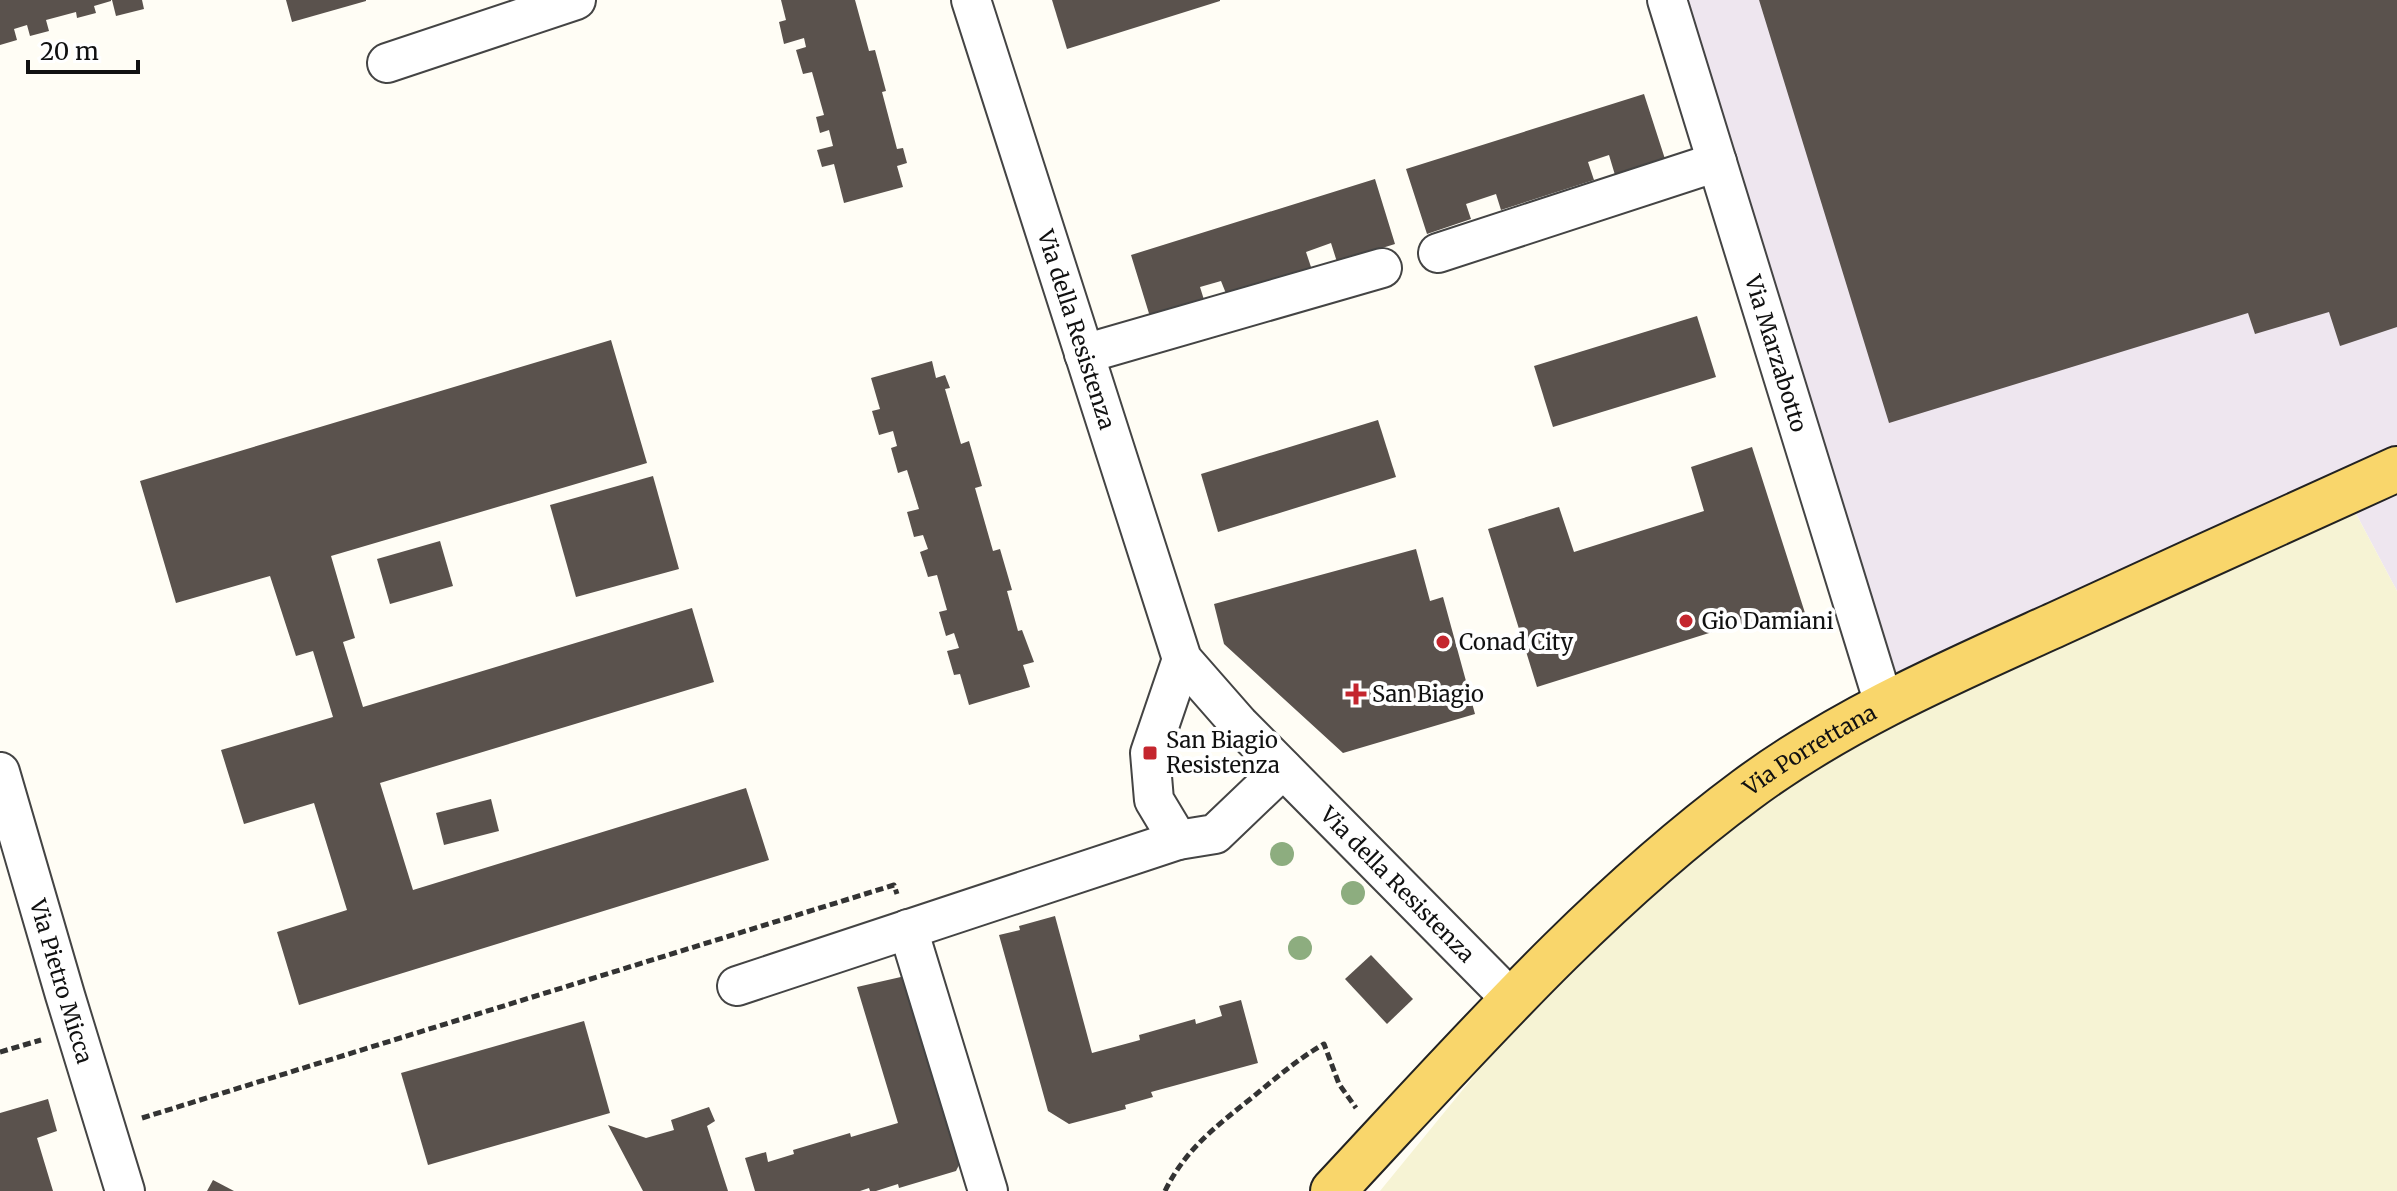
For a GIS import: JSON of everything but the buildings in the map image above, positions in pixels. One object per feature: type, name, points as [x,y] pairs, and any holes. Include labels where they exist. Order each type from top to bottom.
[{"type":"main road","name":"Via Porrettana","points":[[1333,1191],[1583,929],[1745,790],[1840,730],[1974,662],[2397,469]]},
{"type":"street","points":[[387,63],[576,0]]},
{"type":"street","name":"Via della Resistenza","points":[[971,0],[1182,659],[1239,724],[1512,1000]]},
{"type":"street","name":"Via Marzabotto","points":[[1667,0],[1885,707]]},
{"type":"street","points":[[1438,253],[1717,162]]},
{"type":"street","points":[[1084,354],[1382,268]]},
{"type":"street","points":[[1178,840],[1154,800],[1150,753],[1182,659]]},
{"type":"street","points":[[737,986],[1178,840],[1215,834],[1283,769]]},
{"type":"street","name":"Via Pietro Micca","points":[[0,772],[125,1191]]},
{"type":"street","points":[[908,929],[988,1191]]},
{"type":"path","points":[[106,1129],[894,885],[908,929]]},
{"type":"path","points":[[1165,1191],[1173,1174],[1210,1130],[1297,1060],[1324,1044],[1339,1084],[1359,1114]]},
{"type":"shaded area","points":[[1683,0],[2397,0],[2397,591],[2345,493],[1880,692]]},
{"type":"shaded area","points":[[2345,493],[2397,591],[2397,1191],[1380,1191],[1675,830]]},
{"type":"place","name":"Gio Damiani","points":[[1686,621]]},
{"type":"place","name":"Conad City","points":[[1443,642]]},
{"type":"place","name":"San Biagio","points":[[1356,694]]},
{"type":"place","name":"San Biagio Resistenza","points":[[1150,753]]}]
